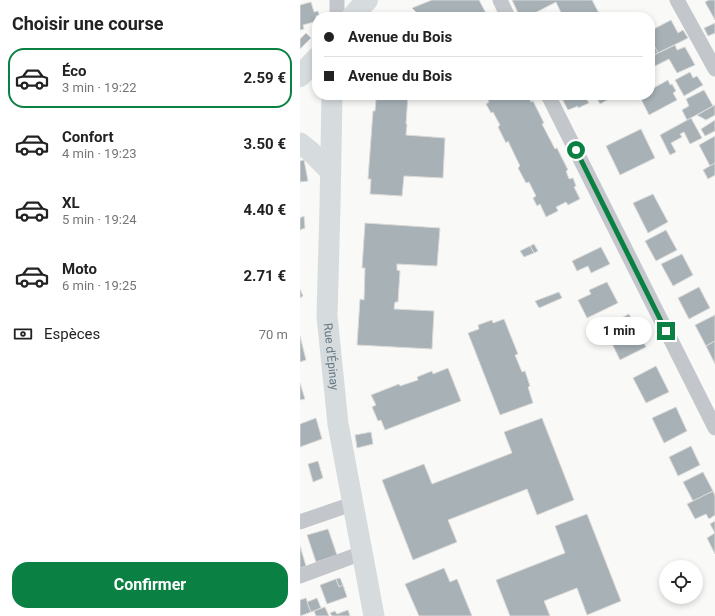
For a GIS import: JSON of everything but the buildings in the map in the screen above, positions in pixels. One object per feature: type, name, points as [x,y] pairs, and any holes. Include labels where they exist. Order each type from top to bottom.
[{"type":"main road","points":[[356,12],[367,0]]},
{"type":"main road","points":[[300,76],[312,63]]},
{"type":"main road","name":"Rue d'Épinay","points":[[332,100],[327,316],[338,424],[374,616]]},
{"type":"main road","points":[[300,143],[330,171]]},
{"type":"street","points":[[337,0],[337,12]]},
{"type":"street","points":[[500,0],[506,12]]},
{"type":"street","points":[[677,0],[715,69]]},
{"type":"street","points":[[551,100],[715,428]]},
{"type":"street","points":[[300,522],[352,504]]},
{"type":"street","points":[[300,576],[362,553]]},
{"type":"route","points":[[576,150],[666,331]]}]
